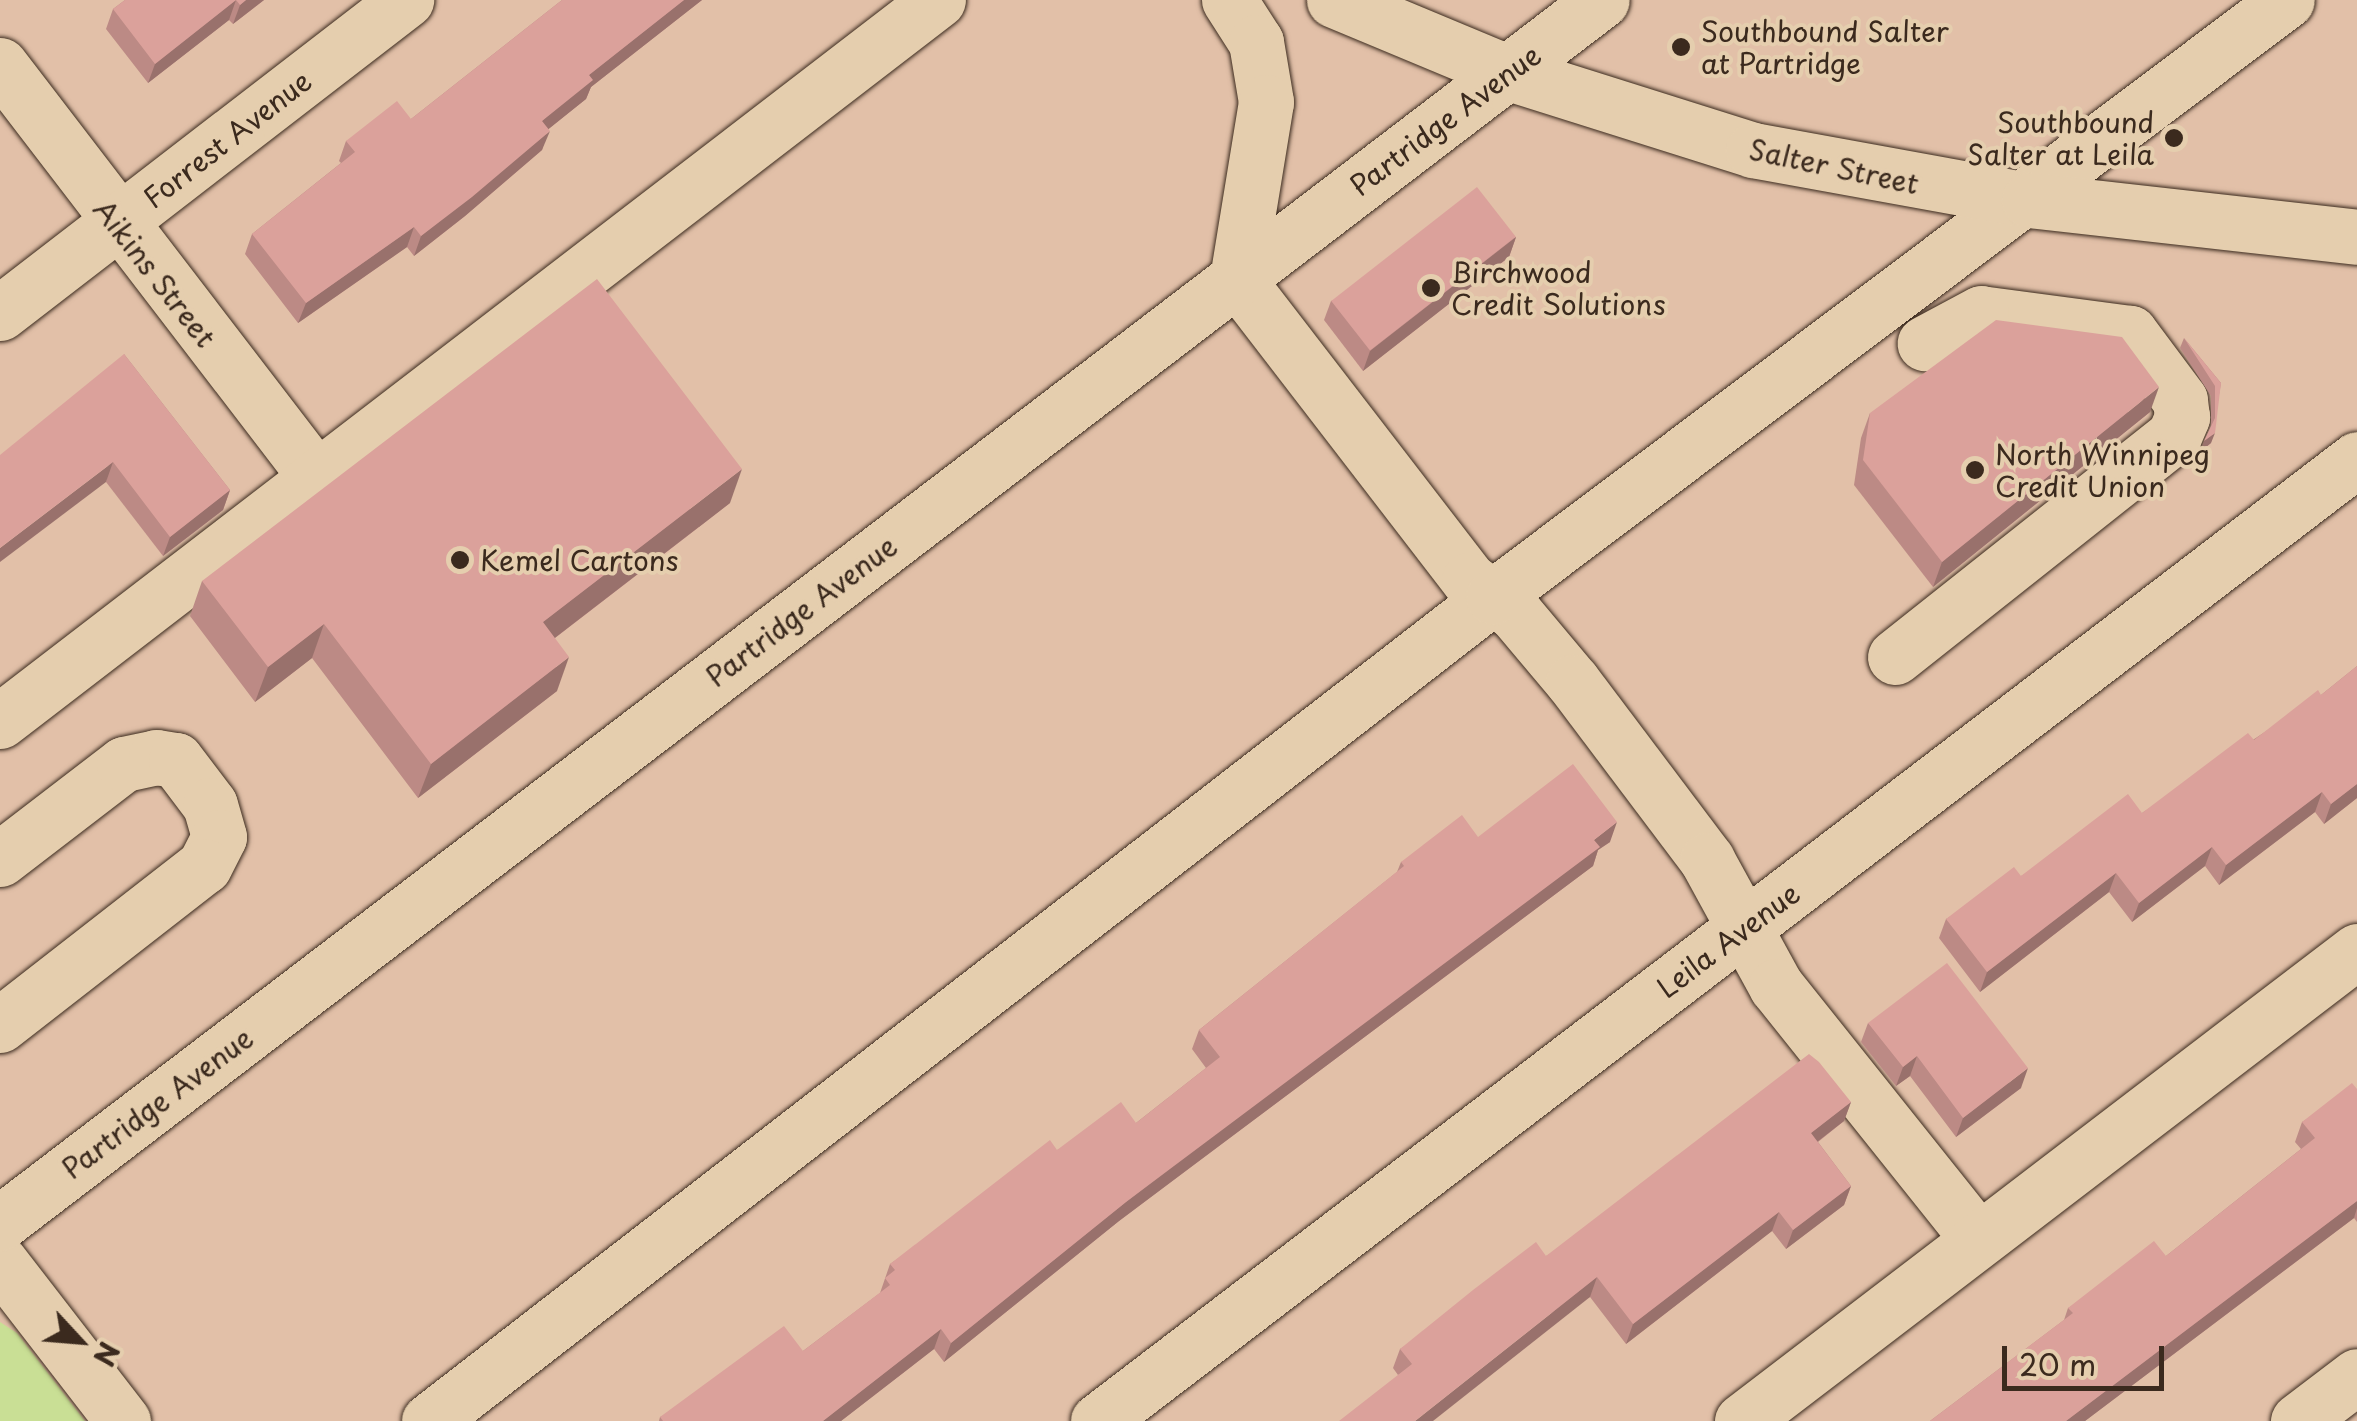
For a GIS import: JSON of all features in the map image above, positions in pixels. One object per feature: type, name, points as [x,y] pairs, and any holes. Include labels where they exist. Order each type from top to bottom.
[{"type":"main road","name":"Forrest Avenue","points":[[0,313],[406,0]]},
{"type":"main road","points":[[0,721],[938,0]]},
{"type":"main road","points":[[1229,0],[1256,42],[1266,102],[1237,279],[1469,580],[1515,613],[1584,698],[1707,860],[1776,986],[1977,1238]]},
{"type":"main road","name":"Salter Street","points":[[1334,0],[1508,73],[1753,150],[2029,200],[2357,237]]},
{"type":"main road","name":"Partridge Avenue","points":[[0,1223],[1602,0]]},
{"type":"main road","points":[[429,1421],[1493,597],[2029,200],[2287,0]]},
{"type":"main road","name":"Aikins Street","points":[[0,66],[116,225],[316,476]]},
{"type":"main road","points":[[1894,657],[2174,436],[2182,416],[2180,400],[2130,332],[1981,313],[1926,343]]},
{"type":"main road","name":"Leila Avenue","points":[[1098,1421],[2357,459]]},
{"type":"main road","points":[[0,860],[124,764],[156,757],[176,760],[210,805],[218,837],[204,866],[0,1025]]},
{"type":"main road","points":[[1742,1421],[2357,951]]},
{"type":"main road","points":[[0,1262],[123,1421]]},
{"type":"main road","points":[[2298,1421],[2357,1376]]},
{"type":"green space","points":[[0,1322],[17,1333],[85,1421],[0,1421]]},
{"type":"building","points":[[125,0],[236,0],[155,64],[113,9]]},
{"type":"building","points":[[562,0],[684,0],[589,75],[593,80],[542,121],[550,131],[472,197],[421,236],[414,227],[306,303],[252,234],[355,152],[346,141],[397,101],[411,119]]},
{"type":"building","points":[[1477,187],[1516,237],[1370,351],[1331,301]]},
{"type":"building","name":"Kemel Cartons","points":[[597,279],[742,469],[543,622],[569,657],[431,764],[324,624],[268,667],[202,581]]},
{"type":"building","name":"North Winnipeg Credit Union","points":[[1996,320],[2122,337],[2159,387],[1942,562],[1863,460],[1870,413]]},
{"type":"building","points":[[2184,338],[2221,383],[2215,433],[2204,441],[2215,418],[2215,386]]},
{"type":"building","points":[[124,354],[230,490],[170,537],[113,462],[0,548],[0,455]]},
{"type":"building","points":[[2357,666],[2357,784],[2331,804],[2322,792],[2226,865],[2212,847],[2139,903],[2116,873],[1987,972],[1946,919],[2014,867],[2021,876],[2128,794],[2142,813],[2248,733],[2254,740],[2318,690],[2321,695]]},
{"type":"building","points":[[1573,764],[1617,822],[1594,840],[1600,847],[1126,1202],[951,1343],[941,1329],[823,1421],[663,1421],[660,1417],[784,1326],[803,1351],[890,1285],[885,1278],[895,1270],[890,1264],[1050,1140],[1057,1150],[1121,1102],[1136,1123],[1220,1057],[1199,1030],[1404,866],[1401,862],[1462,815],[1478,837]]},
{"type":"building","points":[[1947,963],[2028,1068],[1963,1118],[1917,1056],[1903,1067],[1868,1023]]},
{"type":"building","points":[[1809,1054],[1851,1102],[1811,1133],[1851,1186],[1793,1230],[1779,1212],[1633,1324],[1597,1277],[1415,1421],[1339,1421],[1412,1364],[1400,1349],[1473,1290],[1536,1242],[1546,1256]]},
{"type":"building","points":[[2352,1083],[2357,1089],[2357,1201],[2066,1421],[1930,1421],[2073,1313],[2068,1308],[2154,1241],[2166,1256],[2315,1138],[2302,1122]]},
{"type":"place","name":"Southbound Salter at Partridge","points":[[1681,47]]},
{"type":"place","name":"Southbound Salter at Leila","points":[[2174,138]]},
{"type":"place","name":"Birchwood Credit Solutions","points":[[1431,288]]},
{"type":"place","name":"North Winnipeg Credit Union","points":[[1975,470]]},
{"type":"place","name":"Kemel Cartons","points":[[460,560]]}]
